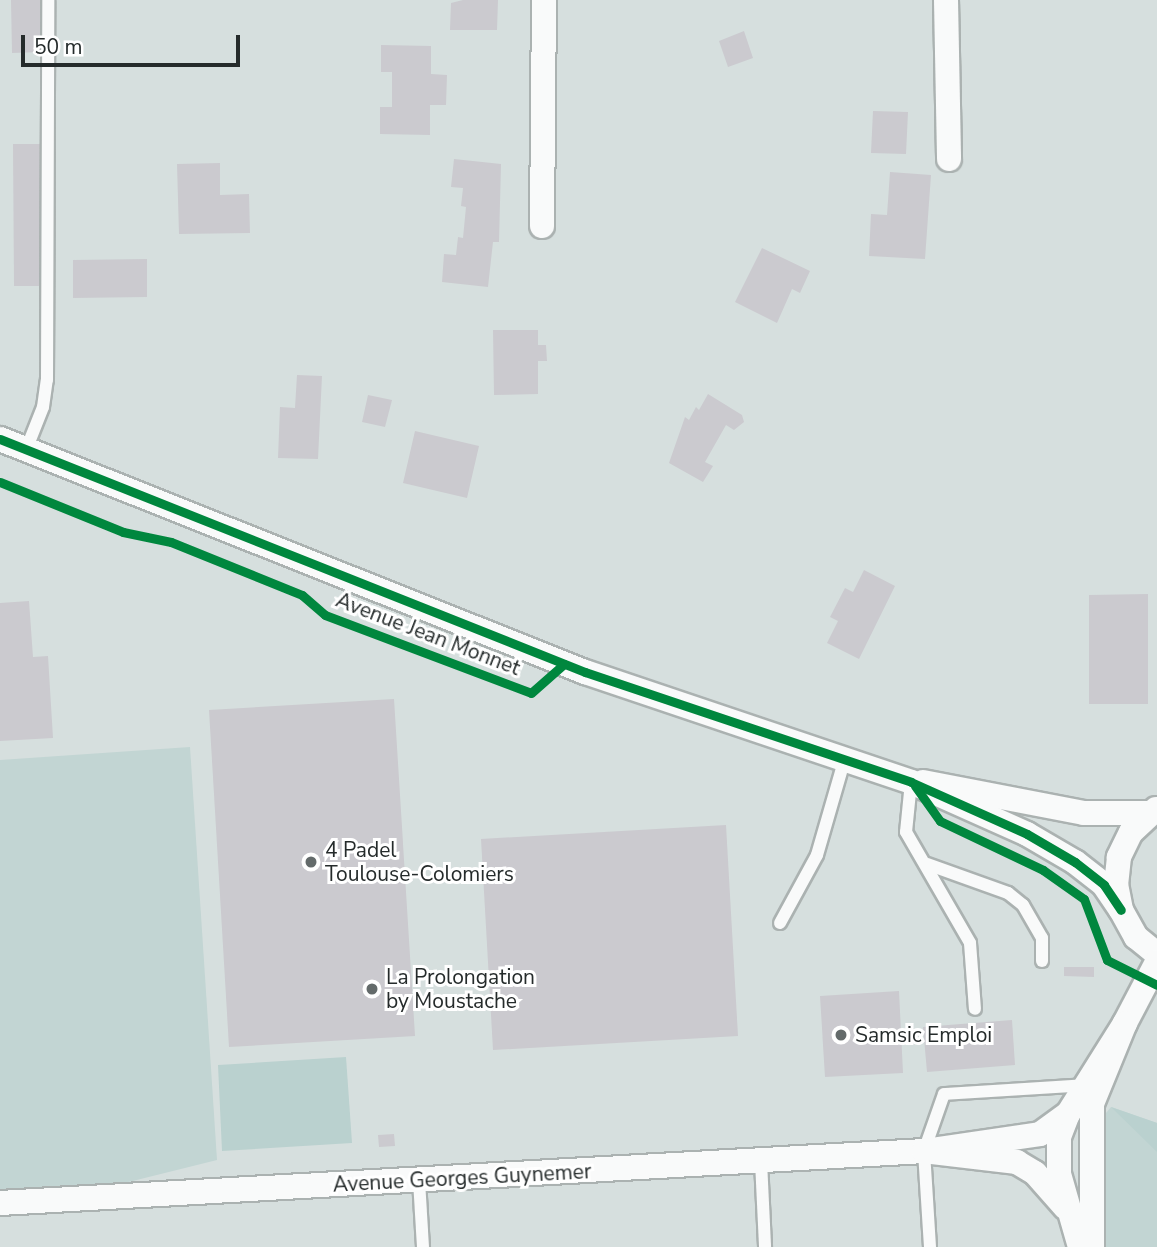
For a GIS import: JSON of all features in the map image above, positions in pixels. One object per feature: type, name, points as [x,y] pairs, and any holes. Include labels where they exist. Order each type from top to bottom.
[{"type":"street","points":[[542,226],[544,0]]},
{"type":"street","points":[[946,0],[949,159]]},
{"type":"street","name":"Avenue Jean Monnet","points":[[0,439],[564,664],[911,782],[1027,834],[1075,862],[1104,885],[1136,937],[1157,954]]},
{"type":"street","name":"Avenue Jean Monnet","points":[[911,782],[953,785],[1084,813],[1153,810]]},
{"type":"street","points":[[1121,910],[1116,884],[1119,857],[1131,832],[1153,810]]},
{"type":"street","points":[[1080,1247],[1079,1118],[1086,1085],[1125,1023],[1157,962]]},
{"type":"street","points":[[1092,1247],[1057,1143],[1091,1104],[1125,1023]]},
{"type":"street","name":"Avenue Georges Guynemer","points":[[924,1151],[1017,1162],[1057,1143],[1079,1118]]},
{"type":"street","name":"Avenue Georges Guynemer","points":[[0,1203],[1057,1143]]},
{"type":"street","points":[[1017,1162],[1035,1173],[1081,1213]]},
{"type":"lane","points":[[26,450],[43,407],[47,380],[48,0]]},
{"type":"lane","points":[[780,923],[817,855],[845,758]]},
{"type":"lane","points":[[911,782],[906,832],[927,864],[970,943],[975,1009]]},
{"type":"lane","points":[[927,864],[1007,893],[1023,905],[1042,938],[1042,961]]},
{"type":"lane","points":[[930,1247],[924,1151],[944,1094],[1086,1085]]},
{"type":"lane","points":[[761,1161],[765,1247]]},
{"type":"lane","points":[[419,1180],[423,1247]]},
{"type":"shaded area","points":[[190,747],[217,1160],[0,1214],[0,760]]},
{"type":"shaded area","points":[[346,1057],[352,1143],[222,1151],[218,1065]]},
{"type":"shaded area","points":[[1111,1107],[1157,1123],[1157,1247],[1087,1247],[1081,1143]]},
{"type":"shaded area","points":[[1111,1107],[1157,1123],[1157,1152]]},
{"type":"building","points":[[11,0],[41,0],[41,52],[12,53]]},
{"type":"building","points":[[463,0],[498,0],[497,30],[450,30],[451,3]]},
{"type":"building","points":[[744,31],[753,58],[728,67],[719,41]]},
{"type":"building","points":[[381,45],[431,46],[431,74],[447,75],[446,105],[430,105],[430,135],[380,134],[380,107],[392,107],[392,72],[381,72]]},
{"type":"building","points":[[873,111],[908,112],[906,154],[871,153]]},
{"type":"building","points":[[13,144],[42,144],[43,286],[14,286]]},
{"type":"building","points":[[454,159],[501,164],[499,242],[493,242],[488,287],[442,282],[444,254],[456,255],[458,237],[463,238],[466,207],[461,206],[463,188],[451,187]]},
{"type":"building","points":[[220,163],[220,195],[249,194],[250,233],[179,234],[177,164]]},
{"type":"building","points":[[890,172],[931,175],[925,259],[869,256],[871,214],[887,215]]},
{"type":"building","points":[[762,248],[810,271],[800,293],[792,289],[777,323],[735,302]]},
{"type":"building","points":[[147,259],[147,297],[73,298],[73,260]]},
{"type":"building","points":[[493,330],[538,330],[538,345],[546,345],[547,361],[538,361],[538,394],[494,395]]},
{"type":"building","points":[[297,375],[322,376],[318,459],[278,458],[280,407],[295,408]]},
{"type":"building","points":[[708,394],[742,415],[744,422],[734,430],[726,425],[705,462],[713,466],[703,482],[669,463],[685,417],[689,420],[696,407],[699,410]]},
{"type":"building","points":[[368,395],[392,400],[385,427],[362,422]]},
{"type":"building","points":[[415,431],[479,446],[467,498],[403,483]]},
{"type":"building","points":[[864,570],[895,586],[859,659],[827,643],[838,621],[830,617],[845,588],[853,592]]},
{"type":"building","points":[[1148,594],[1148,704],[1089,704],[1089,595]]},
{"type":"building","points":[[29,601],[33,657],[48,656],[53,738],[0,741],[0,603]]},
{"type":"building","name":"4 Padel Toulouse-Colomiers","points":[[394,699],[415,1036],[229,1047],[209,710]]},
{"type":"building","points":[[726,825],[738,1036],[493,1050],[481,839]]},
{"type":"building","points":[[1064,967],[1094,967],[1094,977],[1064,976]]},
{"type":"building","points":[[899,991],[903,1073],[825,1077],[820,996]]},
{"type":"building","points":[[1012,1020],[1015,1065],[927,1072],[923,1027]]},
{"type":"building","points":[[394,1134],[395,1146],[379,1147],[378,1135]]},
{"type":"cycle path","points":[[0,439],[585,672],[911,782],[1027,834],[1075,862],[1104,885],[1121,910]]},
{"type":"cycle path","points":[[0,482],[123,532],[171,542],[302,595],[325,615],[531,693],[564,664]]},
{"type":"cycle path","points":[[915,786],[940,821],[1043,870],[1084,899],[1107,960],[1157,985]]},
{"type":"place","name":"4 Padel Toulouse-Colomiers","points":[[311,862]]},
{"type":"place","name":"La Prolongation by Moustache","points":[[372,989]]},
{"type":"place","name":"Samsic Emploi","points":[[841,1035]]}]
